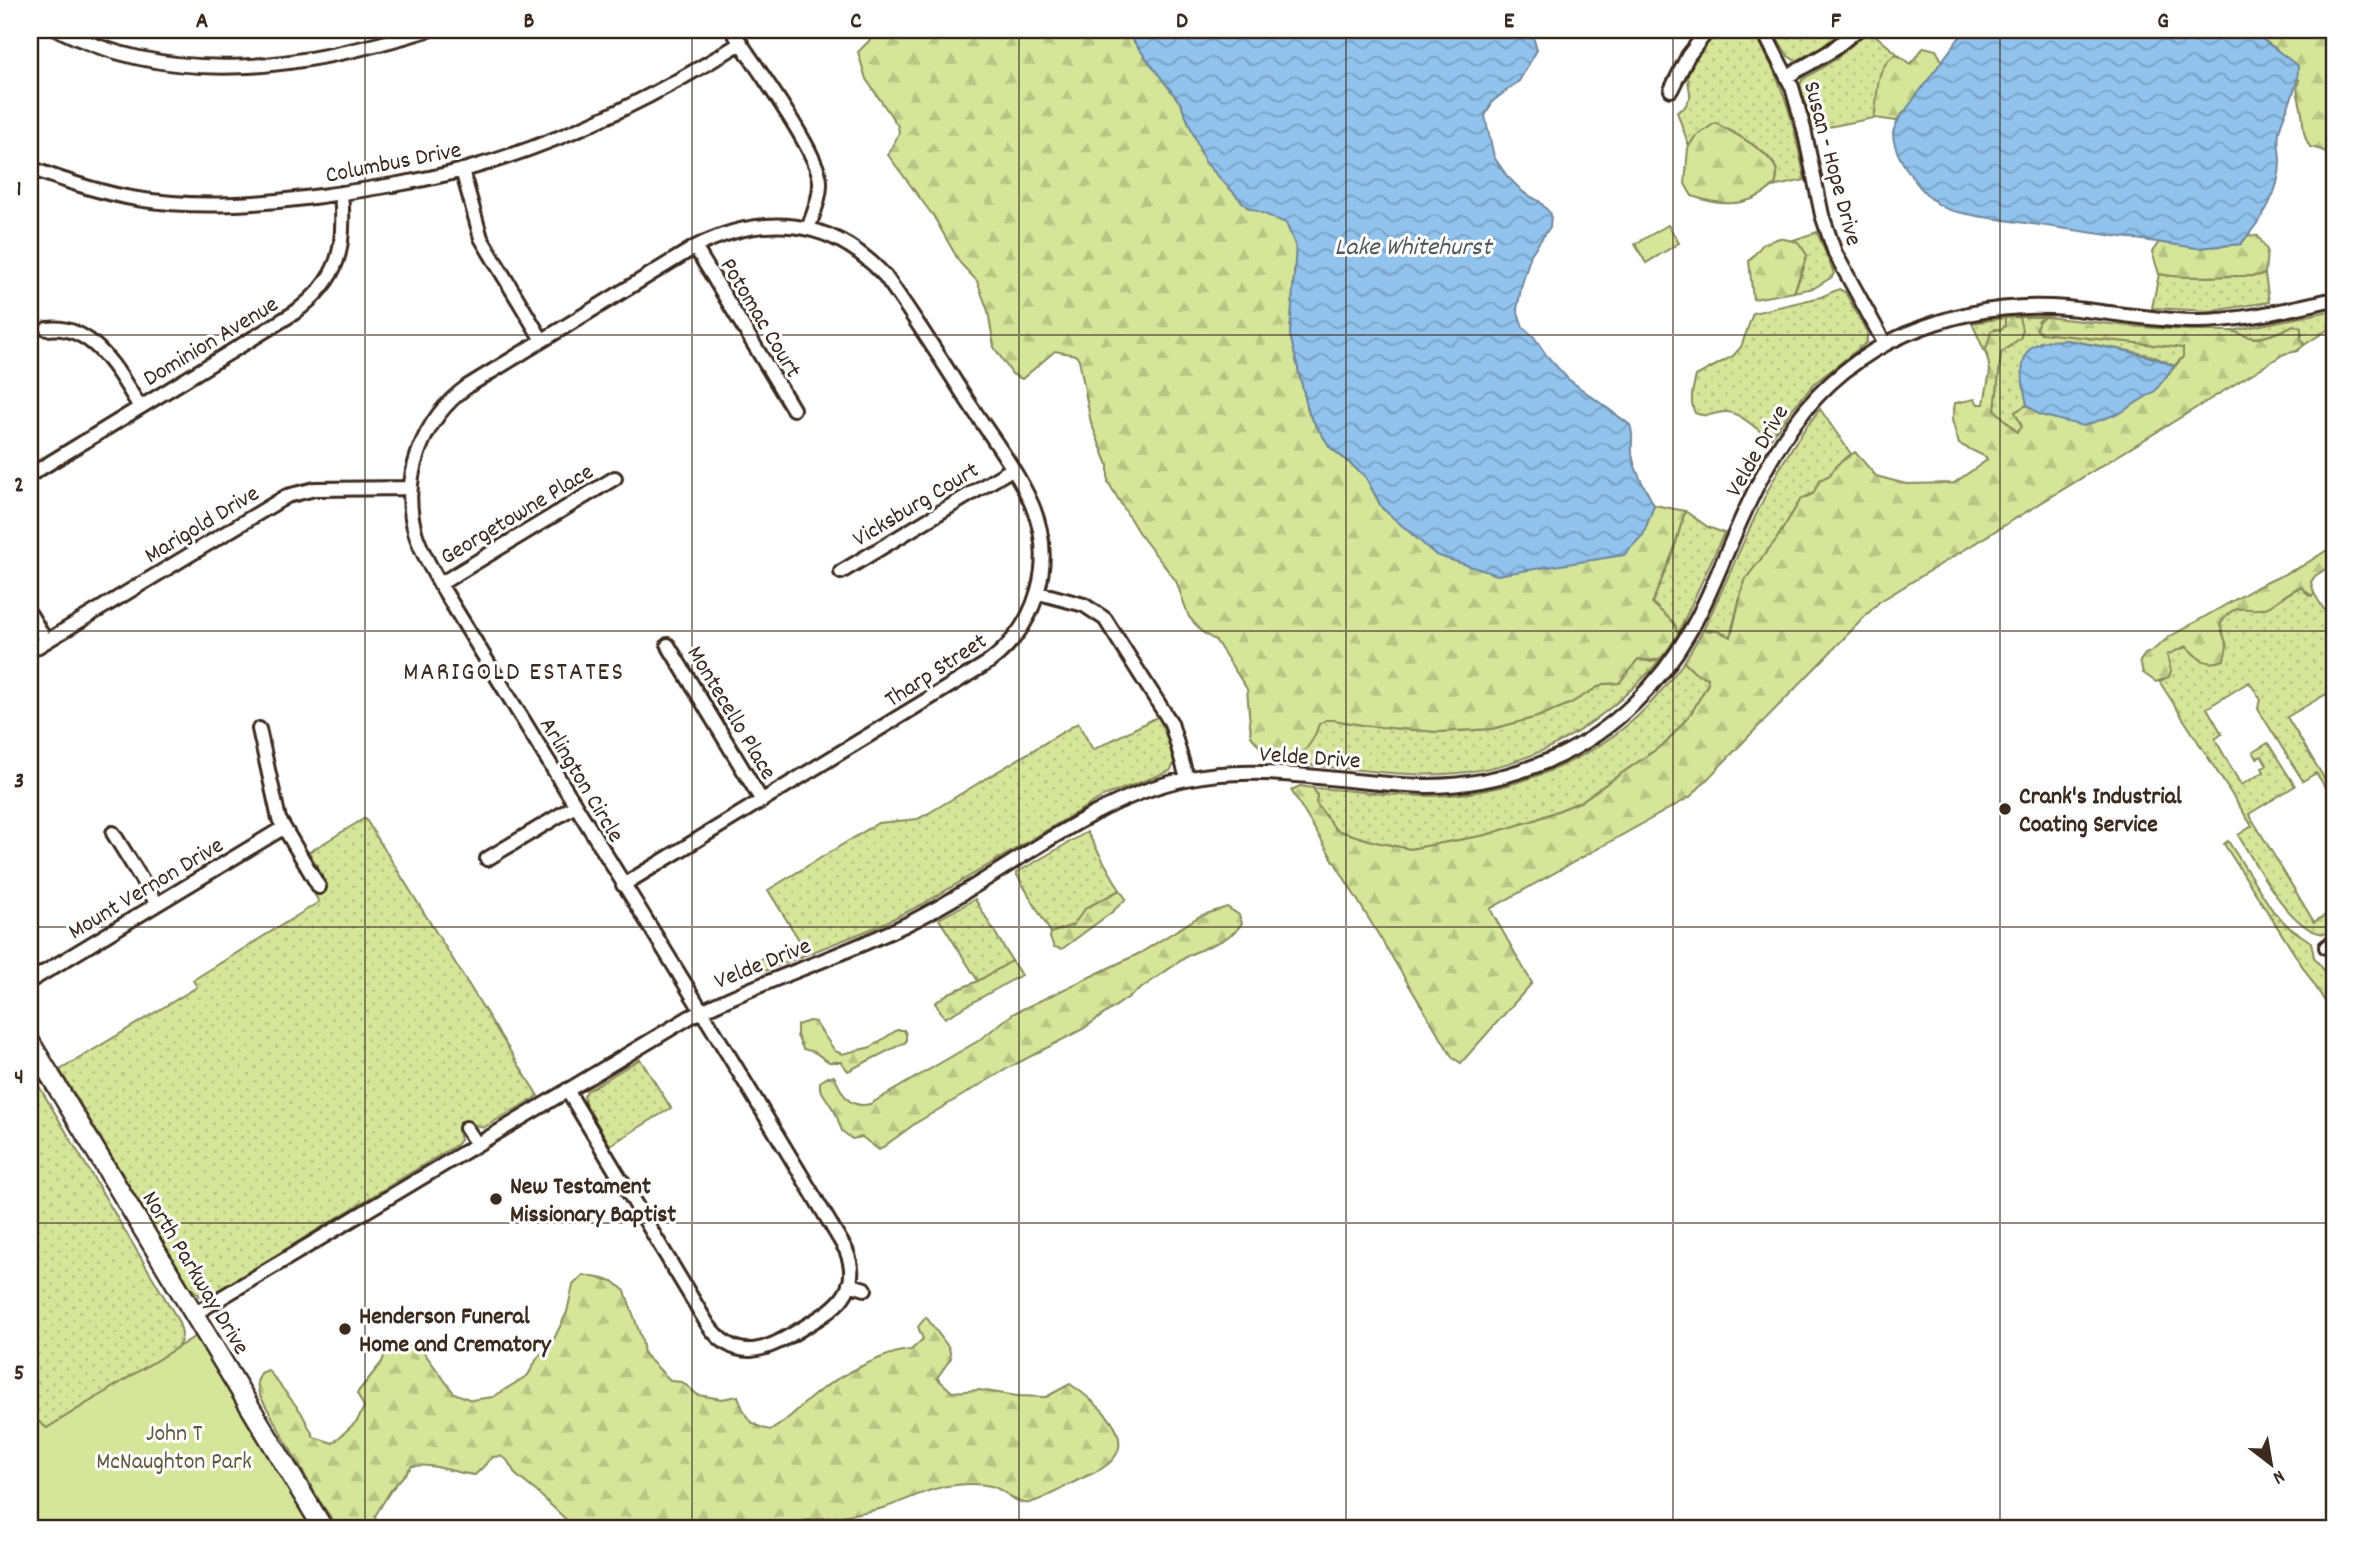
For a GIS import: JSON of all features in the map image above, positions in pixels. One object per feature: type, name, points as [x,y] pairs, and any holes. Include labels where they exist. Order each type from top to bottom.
[{"type":"main road","name":"North Parkway Drive","points":[[30,1042],[323,1528]]},
{"type":"street","points":[[59,30],[131,57],[172,65],[217,68],[265,65],[332,54],[428,30]]},
{"type":"street","points":[[732,30],[795,127],[818,171],[819,193],[808,229]]},
{"type":"street","points":[[1671,90],[1688,56],[1708,30]]},
{"type":"street","name":"Susan - Hope Drive","points":[[1763,30],[1788,76],[1804,129],[1826,229],[1843,270],[1885,344]]},
{"type":"street","points":[[1788,76],[1830,51],[1857,30]]},
{"type":"street","name":"Columbus Drive","points":[[30,169],[107,193],[164,203],[239,205],[401,184],[462,170],[530,149],[595,122],[741,44]]},
{"type":"street","points":[[462,170],[481,238],[542,340]]},
{"type":"street","name":"Dominion Avenue","points":[[30,475],[294,313],[317,294],[329,279],[340,254],[344,231],[341,193]]},
{"type":"street","name":"Arlington Circle","points":[[808,229],[780,225],[727,232],[695,247],[468,386],[440,411],[422,443],[411,488],[411,511],[416,537],[440,584],[700,1012],[759,1103],[846,1250],[851,1265],[849,1284]]},
{"type":"street","name":"Tharp Street","points":[[623,885],[989,662],[1007,647],[1022,628],[1039,593],[1043,555],[1039,523],[1032,504],[1012,469],[885,276],[849,246],[808,229]]},
{"type":"street","name":"Potomac Court","points":[[695,247],[793,409]]},
{"type":"street","name":"Velde Drive","points":[[194,1314],[700,1012],[912,922],[1107,807],[1151,788],[1187,778],[1251,772],[1403,785],[1458,784],[1522,770],[1553,759],[1585,741],[1629,708],[1675,656],[1695,622],[1760,477],[1800,414],[1842,373],[1885,344],[1936,322],[1995,309],[2058,307],[2163,319],[2207,321],[2247,317],[2335,299]]},
{"type":"street","points":[[47,329],[66,329],[91,342],[113,365],[140,408]]},
{"type":"street","name":"Vicksburg Court","points":[[841,572],[1012,469]]},
{"type":"street","name":"Georgetowne Place","points":[[440,584],[615,478]]},
{"type":"street","name":"Marigold Drive","points":[[30,651],[294,493],[315,489],[411,488]]},
{"type":"street","points":[[1039,593],[1084,605],[1105,619],[1171,723],[1187,778]]},
{"type":"street","points":[[30,614],[46,641]]},
{"type":"street","name":"Montecello Place","points":[[668,645],[762,801]]},
{"type":"street","points":[[259,729],[274,804],[283,828],[319,887]]},
{"type":"street","points":[[488,859],[575,806]]},
{"type":"street","name":"Mount Vernon Drive","points":[[30,981],[283,828]]},
{"type":"street","points":[[113,833],[157,904]]},
{"type":"street","points":[[567,1090],[708,1325],[718,1337],[738,1349],[762,1349],[838,1305],[849,1284],[865,1289]]},
{"type":"street","points":[[466,1128],[477,1144]]},
{"type":"green space","points":[[874,30],[1125,30],[1181,104],[1205,162],[1247,207],[1286,222],[1296,247],[1290,335],[1309,414],[1330,447],[1365,476],[1382,508],[1643,535],[1654,505],[1685,511],[1673,552],[1652,603],[1674,623],[1678,634],[1663,656],[1653,660],[1638,659],[1619,683],[1603,684],[1569,704],[1537,717],[1492,729],[1438,732],[1326,720],[1319,724],[1308,747],[1302,753],[1289,761],[1272,762],[1251,736],[1247,689],[1216,641],[1202,632],[1189,617],[1176,581],[1138,532],[1108,482],[1108,465],[1091,423],[1079,359],[1075,355],[1055,351],[1022,379],[1012,374],[994,347],[988,311],[977,281],[960,263],[934,217],[888,155],[899,133],[898,126],[866,79],[858,52],[869,41]]},
{"type":"green space","points":[[1720,30],[1752,30],[1763,49],[1786,103],[1805,180],[1772,187],[1776,183],[1777,174],[1774,164],[1763,152],[1728,129],[1695,137],[1689,146],[1677,112],[1684,108],[1690,98],[1688,76],[1692,64]]},
{"type":"green space","points":[[1772,30],[1844,30],[1820,48],[1796,61],[1788,56]]},
{"type":"green space","points":[[1869,30],[1901,57],[1895,55],[1884,69],[1874,118],[1813,130],[1800,85],[1802,80],[1836,59]]},
{"type":"green space","points":[[2254,30],[2335,30],[2335,161],[2324,151],[2310,147],[2304,131],[2297,90],[2299,80],[2275,48]]},
{"type":"green space","points":[[1924,47],[1936,50],[1942,61],[1896,121],[1874,118],[1883,68],[1895,55],[1910,64]]},
{"type":"green space","points":[[1715,123],[1768,157],[1777,172],[1776,183],[1767,191],[1737,203],[1715,202],[1692,196],[1685,184],[1688,148],[1695,137]]},
{"type":"green space","points":[[1668,225],[1679,243],[1646,263],[1635,244]]},
{"type":"green space","points":[[1817,232],[1834,273],[1814,288],[1794,292],[1804,268],[1793,240]]},
{"type":"green space","points":[[2247,235],[2258,236],[2267,250],[2265,274],[2198,277],[2159,274],[2152,252],[2159,242],[2198,248],[2241,244]]},
{"type":"green space","points":[[1779,238],[1798,242],[1807,255],[1794,292],[1753,299],[1749,261],[1763,244]]},
{"type":"green space","points":[[2159,274],[2198,277],[2265,274],[2269,302],[2212,311],[2152,308]]},
{"type":"green space","points":[[1839,289],[1845,292],[1867,332],[1867,342],[1815,383],[1770,439],[1732,413],[1695,413],[1692,399],[1696,376],[1733,356],[1741,347],[1753,313],[1821,297]]},
{"type":"green space","points":[[2335,310],[2335,325],[2304,345],[2302,333],[2294,326],[2256,338],[2232,331]]},
{"type":"green space","points":[[2019,317],[2046,317],[2039,321],[2183,348],[2183,357],[2174,366],[2153,356],[2130,351],[2067,340],[2040,342],[2023,383],[2027,405],[2015,412],[2022,426],[2017,432],[1995,410],[2001,353],[2021,337]]},
{"type":"green space","points":[[2019,317],[2021,337],[2001,353],[1995,410],[2017,432],[2022,426],[2015,412],[2027,405],[2040,415],[2155,390],[2183,357],[2183,348],[2041,333],[2036,329],[2039,321],[2046,317],[2114,325],[2232,331],[2254,338],[2272,335],[2294,325],[2301,328],[2304,345],[2297,351],[2284,354],[1879,602],[1690,797],[1490,909],[1532,983],[1461,1063],[1453,1058],[1291,790],[1300,786],[1313,788],[1317,795],[1316,803],[1336,830],[1410,849],[1486,835],[1580,802],[1667,742],[1692,712],[1708,684],[1708,678],[1695,673],[1684,662],[1703,630],[1717,631],[1731,637],[1744,581],[1776,540],[1801,499],[1813,494],[1820,480],[1830,475],[1838,464],[1855,452],[1876,476],[1906,484],[1954,483],[1987,460],[1986,457],[1959,444],[1952,420],[1955,403],[1975,399],[1978,404],[1984,404],[1990,371],[1986,350],[1991,331],[2005,326],[2005,318]]},
{"type":"green space","points":[[2005,318],[2005,326],[1995,329],[1989,339],[1988,359],[1972,323]]},
{"type":"green space","points":[[1820,409],[1851,454],[1838,464],[1830,475],[1820,480],[1813,494],[1801,499],[1776,540],[1744,581],[1730,637],[1717,631],[1703,630],[1769,488],[1784,460]]},
{"type":"green space","points":[[1685,511],[1708,527],[1724,533],[1678,634],[1674,623],[1652,603],[1673,552]]},
{"type":"green space","points":[[2335,545],[2335,563],[2315,576],[2311,582],[2314,593],[2312,596],[2301,587],[2268,607],[2237,609],[2226,617],[2220,625],[2227,646],[2224,660],[2212,663],[2203,661],[2186,646],[2167,655],[2171,671],[2169,677],[2156,682],[2143,673],[2140,661],[2145,654],[2169,637],[2259,586],[2302,566]]},
{"type":"green space","points":[[2301,587],[2309,596],[2314,593],[2335,628],[2335,689],[2287,717],[2335,796],[2335,801],[2316,773],[2303,781],[2258,709],[2260,698],[2249,682],[2207,708],[2222,734],[2215,739],[2241,785],[2264,772],[2262,768],[2267,765],[2262,756],[2257,758],[2253,752],[2268,743],[2295,786],[2249,814],[2314,922],[2335,909],[2335,931],[2321,934],[2307,928],[2293,915],[2266,881],[2238,835],[2252,826],[2159,681],[2163,680],[2170,663],[2167,655],[2174,651],[2196,646],[2227,646],[2220,625],[2231,611],[2268,606]]},
{"type":"green space","points":[[1638,659],[1651,662],[1661,659],[1635,686],[1579,731],[1549,748],[1517,761],[1447,774],[1409,774],[1286,764],[1306,747],[1319,724],[1326,720],[1438,732],[1492,729],[1537,717],[1569,704],[1603,684],[1619,683]]},
{"type":"green space","points":[[1684,662],[1695,673],[1708,678],[1708,683],[1692,712],[1667,742],[1580,802],[1535,820],[1486,835],[1410,849],[1336,830],[1316,803],[1317,795],[1313,788],[1430,796],[1484,790],[1537,776],[1587,753],[1631,722]]},
{"type":"green space","points":[[1159,716],[1175,763],[1170,771],[1104,796],[923,904],[874,928],[762,972],[756,961],[801,943],[768,890],[878,823],[918,819],[1078,723],[1093,750]]},
{"type":"green space","points":[[365,818],[538,1096],[483,1128],[473,1124],[458,1132],[460,1140],[456,1145],[209,1296],[200,1296],[190,1287],[60,1070],[197,987],[193,980],[319,902],[313,892],[327,884],[309,852]]},
{"type":"green space","points":[[1087,832],[1120,890],[1086,908],[1073,925],[1051,933],[1016,873]]},
{"type":"green space","points":[[2228,841],[2273,911],[2290,928],[2311,942],[2314,957],[2335,985],[2335,1017],[2224,844]]},
{"type":"green space","points":[[1120,890],[1126,899],[1112,912],[1062,949],[1054,947],[1051,933],[1073,925],[1086,908]]},
{"type":"green space","points":[[975,899],[1012,961],[978,981],[939,919]]},
{"type":"green space","points":[[1227,907],[1239,915],[1242,923],[1236,931],[1223,940],[1189,955],[1083,1029],[1010,1067],[916,1123],[879,1150],[862,1137],[852,1139],[842,1131],[835,1112],[820,1089],[820,1082],[834,1076],[843,1094],[851,1102],[870,1104],[978,1041],[1014,1013],[1140,953],[1200,916]]},
{"type":"green space","points":[[1012,961],[1021,975],[945,1018],[935,1003]]},
{"type":"green space","points":[[815,1022],[835,1051],[842,1054],[871,1047],[897,1030],[904,1030],[906,1042],[848,1071],[841,1062],[829,1062],[814,1052],[803,1049],[797,1036],[797,1025]]},
{"type":"green space","points":[[640,1059],[671,1108],[610,1145],[585,1103],[584,1096],[587,1091]]},
{"type":"green space","points":[[30,1071],[175,1315],[182,1332],[181,1341],[175,1349],[47,1428],[30,1418]]},
{"type":"green space","points":[[583,1275],[613,1281],[625,1291],[642,1340],[644,1354],[671,1381],[682,1382],[698,1395],[722,1399],[738,1396],[748,1419],[763,1428],[771,1430],[822,1389],[846,1374],[888,1355],[911,1350],[923,1339],[918,1327],[926,1317],[949,1348],[951,1358],[937,1378],[952,1392],[979,1390],[1046,1397],[1070,1384],[1107,1416],[1119,1437],[1119,1448],[1111,1462],[1102,1468],[1029,1503],[1019,1502],[991,1486],[948,1486],[869,1511],[767,1528],[575,1528],[516,1475],[507,1460],[500,1456],[493,1457],[475,1475],[428,1466],[412,1466],[391,1490],[375,1516],[377,1528],[338,1528],[319,1500],[259,1394],[257,1382],[261,1373],[268,1370],[301,1412],[314,1437],[333,1443],[357,1421],[364,1407],[357,1393],[382,1362],[387,1348],[399,1344],[422,1350],[454,1393],[471,1400],[493,1397],[528,1375],[538,1357],[552,1343],[567,1312],[573,1285]]},
{"type":"green space","name":"John T McNaughton Park","points":[[204,1331],[322,1528],[30,1528],[30,1418],[47,1428]]},
{"type":"water","name":"Lake Whitehurst","points":[[1125,30],[1531,30],[1537,50],[1519,81],[1493,101],[1485,116],[1494,157],[1507,176],[1524,193],[1539,201],[1551,214],[1550,227],[1531,254],[1517,309],[1523,327],[1568,379],[1630,425],[1635,466],[1654,505],[1643,535],[1624,555],[1497,575],[1436,555],[1382,508],[1365,476],[1330,447],[1309,414],[1290,335],[1296,247],[1286,223],[1247,207],[1205,162],[1181,104]]},
{"type":"water","points":[[1965,30],[2254,30],[2258,36],[2298,66],[2294,90],[2279,132],[2277,185],[2256,226],[2241,244],[2197,248],[1977,216],[1952,211],[1937,203],[1920,187],[1904,165],[1893,132],[1899,119]]},
{"type":"water","points":[[2067,340],[2135,353],[2174,366],[2155,391],[2120,413],[2083,426],[2040,415],[2027,405],[2025,397],[2022,370],[2026,354],[2031,347],[2049,341]]},
{"type":"place","name":"Crank's Industrial Coating Service","points":[[2005,809]]},
{"type":"place","name":"New Testament Missionary Baptist","points":[[496,1199]]},
{"type":"place","name":"Henderson Funeral Home and Crematory","points":[[345,1329]]},
{"type":"district","name":"MARIGOLD ESTATES","points":[[514,670]]}]
